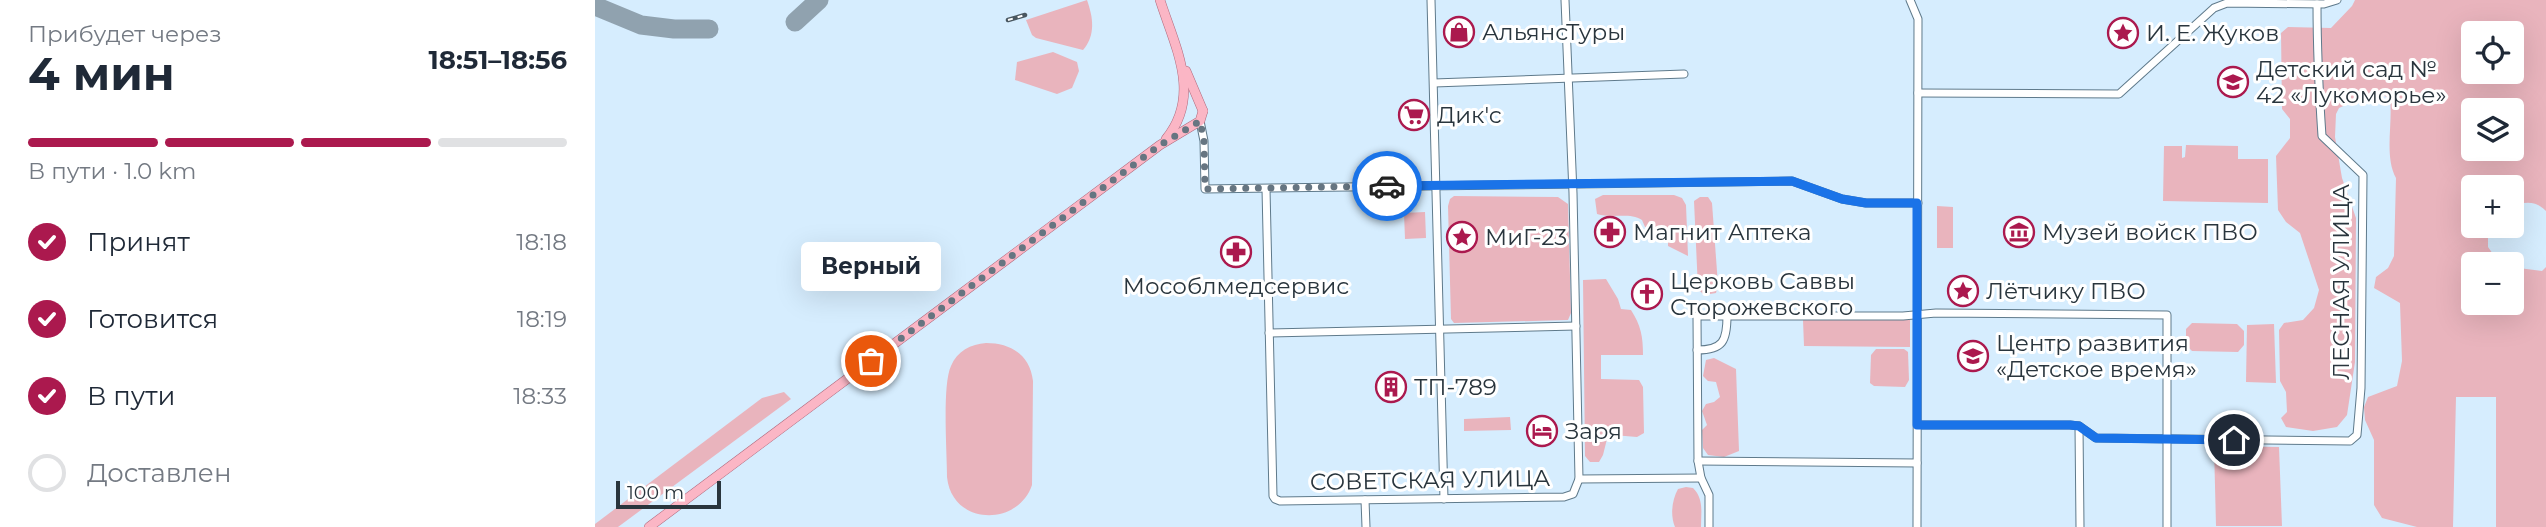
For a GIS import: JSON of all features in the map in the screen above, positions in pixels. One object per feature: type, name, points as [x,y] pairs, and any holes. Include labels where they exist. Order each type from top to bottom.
[{"type":"main road","points":[[1160,0],[1200,118]]},
{"type":"main road","points":[[1177,52],[1185,89],[1183,116],[1187,122],[1200,118]]},
{"type":"main road","points":[[1160,145],[1172,131],[1183,110],[1192,104],[1198,105],[1200,118]]},
{"type":"main road","points":[[649,527],[1160,145],[1200,118]]},
{"type":"street","points":[[1431,0],[1444,499]]},
{"type":"street","points":[[1565,0],[1570,78],[1579,479]]},
{"type":"street","points":[[1910,0],[1918,19],[1917,527]]},
{"type":"street","points":[[1918,93],[2119,94],[2214,8],[2227,3],[2321,4],[2337,0]]},
{"type":"street","name":"ЛЕСНАЯ УЛИЦА","points":[[2167,439],[2350,441],[2357,435],[2361,388],[2363,175],[2322,136],[2322,115],[2318,97],[2321,4]]},
{"type":"street","points":[[1434,83],[1685,74]]},
{"type":"street","points":[[1200,118],[1204,141],[1205,189],[1792,181],[1842,199],[1866,203],[1917,203]]},
{"type":"street","points":[[1266,189],[1269,333],[1576,326]]},
{"type":"street","points":[[1709,527],[1709,495],[1701,478],[1699,461],[1697,316],[2098,313],[2163,314],[2167,318],[2167,527]]},
{"type":"street","points":[[1697,350],[1711,349],[1722,343],[1727,331],[1727,316]]},
{"type":"street","name":"СОВЕТСКАЯ УЛИЦА","points":[[1269,333],[1273,495],[1280,501],[1564,497],[1573,494],[1579,479],[1701,478]]},
{"type":"street","points":[[1917,425],[2079,426],[2096,438],[2167,439]]},
{"type":"street","points":[[2079,426],[2080,527]]},
{"type":"street","points":[[1699,461],[1917,463]]},
{"type":"street","points":[[1365,500],[1366,527]]},
{"type":"shaded area","points":[[1087,0],[1092,32],[1083,50],[1032,35],[1026,20]]},
{"type":"shaded area","points":[[2355,0],[2546,0],[2546,211],[2538,205],[2524,204],[2524,175],[2461,175],[2461,238],[2488,238],[2488,247],[2492,252],[2461,252],[2461,315],[2524,315],[2524,269],[2542,271],[2546,267],[2546,527],[2496,527],[2496,397],[2456,397],[2453,527],[2417,527],[2382,518],[2374,505],[2374,440],[2365,420],[2364,407],[2368,397],[2397,386],[2402,361],[2400,303],[2374,288],[2376,277],[2388,268],[2394,256],[2396,178],[2390,160],[2390,99],[2376,91],[2339,108],[2336,114],[2335,137],[2342,178],[2356,218],[2355,362],[2347,415],[2337,427],[2313,431],[2286,427],[2281,418],[2287,412],[2286,392],[2280,381],[2279,330],[2284,323],[2303,320],[2314,308],[2319,290],[2300,233],[2286,222],[2278,210],[2276,156],[2290,138],[2290,119],[2282,109],[2281,33],[2288,27],[2331,28]]},
{"type":"shaded area","points":[[1053,52],[1077,62],[1079,71],[1072,88],[1057,94],[1015,80],[1017,62]]},
{"type":"shaded area","points":[[2186,145],[2238,146],[2238,159],[2268,159],[2268,203],[2163,201],[2164,146],[2182,146],[2182,158],[2185,157]]},
{"type":"shaded area","points":[[1603,195],[1674,195],[1682,198],[1686,205],[1688,256],[1668,246],[1668,233],[1661,229],[1645,227],[1642,220],[1597,214],[1595,199]]},
{"type":"shaded area","points":[[1454,196],[1558,197],[1568,204],[1571,313],[1568,320],[1454,323],[1451,319],[1448,206]]},
{"type":"shaded area","points":[[1700,197],[1708,197],[1712,203],[1718,285],[1716,293],[1704,295],[1698,289],[1694,201]]},
{"type":"shaded area","points":[[1937,206],[1953,207],[1953,248],[1937,248]]},
{"type":"shaded area","points":[[1425,212],[1426,238],[1405,239],[1404,213]]},
{"type":"shaded area","points":[[1606,279],[1621,309],[1631,310],[1637,321],[1642,337],[1643,355],[1601,355],[1601,379],[1639,380],[1643,387],[1644,433],[1637,437],[1613,435],[1607,439],[1599,462],[1590,462],[1585,456],[1583,280]]},
{"type":"shaded area","points":[[1803,320],[1910,320],[1910,347],[1804,346]]},
{"type":"shaded area","points":[[2192,323],[2237,324],[2244,331],[2244,345],[2238,352],[2192,351],[2186,345],[2186,329]]},
{"type":"shaded area","points":[[2274,324],[2276,383],[2246,382],[2247,325]]},
{"type":"shaded area","points":[[986,343],[1003,345],[1018,352],[1028,364],[1033,381],[1032,485],[1025,499],[1014,508],[1000,514],[986,515],[972,512],[960,505],[952,493],[947,477],[946,420],[948,375],[951,366],[965,349]]},
{"type":"shaded area","points":[[1876,349],[1904,349],[1908,352],[1909,380],[1905,387],[1874,386],[1870,383],[1871,355]]},
{"type":"shaded area","points":[[1714,358],[1736,369],[1739,451],[1724,457],[1708,455],[1703,448],[1702,430],[1707,425],[1702,411],[1706,404],[1720,397],[1716,382],[1708,381],[1703,376],[1706,360]]},
{"type":"shaded area","points":[[784,392],[791,399],[618,527],[595,527],[595,524],[762,398]]},
{"type":"shaded area","points":[[1510,417],[1511,430],[1464,431],[1464,419]]},
{"type":"shaded area","points":[[2214,446],[2279,447],[2282,526],[2216,526]]},
{"type":"shaded area","points":[[1693,488],[1699,497],[1701,527],[1675,527],[1673,522],[1674,498],[1678,489]]},
{"type":"taxiway","points":[[795,22],[819,0]]},
{"type":"taxiway","points":[[595,6],[641,25],[709,29]]},
{"type":"railway","points":[[1008,20],[1025,15]]},
{"type":"way so far","points":[[871,361],[1160,145],[1200,121],[1204,141],[1205,189],[1387,186]]},
{"type":"place","name":"АльянсТуры","points":[[1459,32]]},
{"type":"place","name":"И. Е. Жуков","points":[[2123,33]]},
{"type":"place","name":"Детский сад № 42 «Лукоморье»","points":[[2233,82]]},
{"type":"place","name":"Дик'с","points":[[1414,115]]},
{"type":"place","name":"Магнит Аптека","points":[[1610,232]]},
{"type":"place","name":"Музей войск ПВО","points":[[2019,232]]},
{"type":"place","name":"МиГ-23","points":[[1462,237]]},
{"type":"place","name":"Мособлмедсервис","points":[[1236,252]]},
{"type":"place","name":"Лётчику ПВО","points":[[1963,291]]},
{"type":"place","name":"Церковь Саввы Сторожевского","points":[[1647,294]]},
{"type":"place","name":"Центр развития «Детское время»","points":[[1973,356]]},
{"type":"place","name":"Верный","points":[[871,361]]},
{"type":"place","name":"ТП-789","points":[[1391,387]]},
{"type":"place","name":"Заря","points":[[1542,431]]},
{"type":"route","points":[[1387,186],[1792,181],[1842,199],[1866,203],[1917,203],[1917,425],[2070,425],[2079,426],[2096,438],[2234,440]]}]
